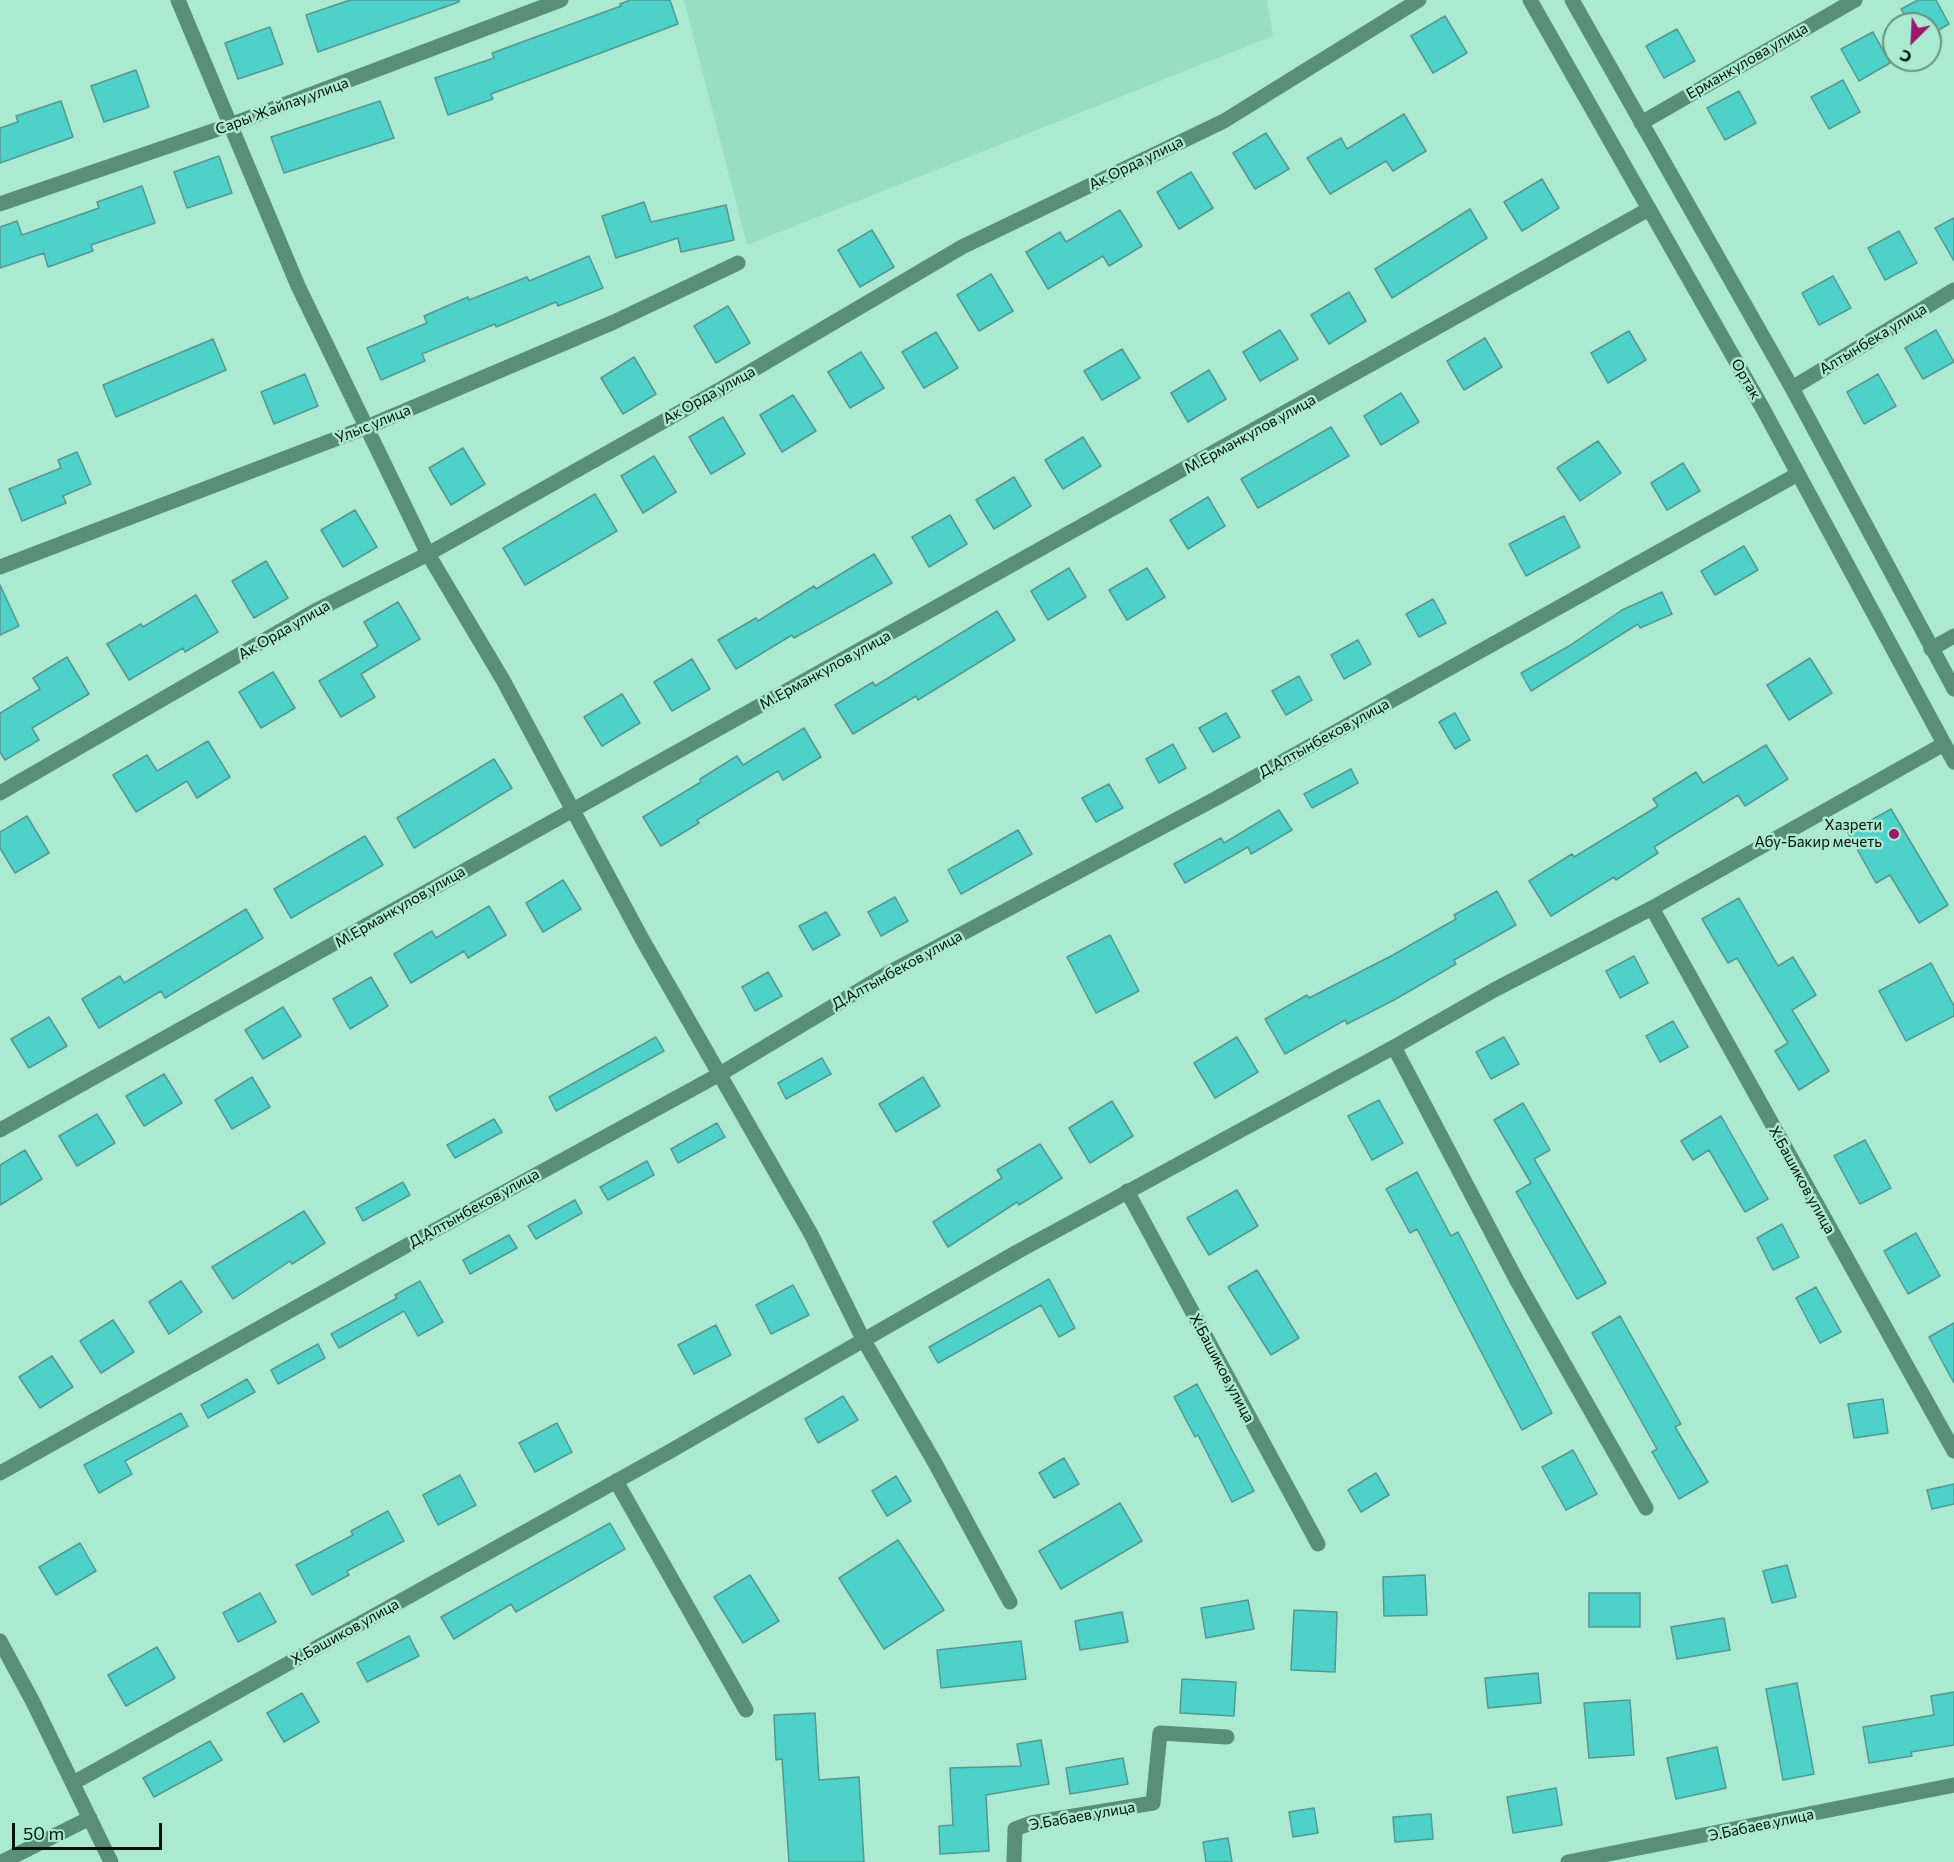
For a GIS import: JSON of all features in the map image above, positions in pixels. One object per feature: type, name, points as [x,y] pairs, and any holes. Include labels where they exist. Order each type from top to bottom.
[{"type":"street","points":[[178,0],[298,286],[428,554],[503,680],[642,939],[811,1234],[863,1339],[935,1463],[1010,1602]]},
{"type":"street","name":"Сары Жайлау улица","points":[[0,204],[230,125],[561,0]]},
{"type":"street","name":"Ак Орда улица","points":[[0,793],[315,611],[428,554],[729,384],[962,247],[1224,121],[1419,0]]},
{"type":"street","name":"Ортак","points":[[1530,0],[1798,474],[1954,762]]},
{"type":"street","points":[[1572,0],[1792,388],[1954,689]]},
{"type":"street","name":"Ерманкулова улица","points":[[1641,123],[1855,0]]},
{"type":"street","name":"М.Ерманкулов улица","points":[[0,1130],[327,949],[573,808],[1066,537],[1649,209]]},
{"type":"street","name":"Улыс улица","points":[[0,567],[367,427],[614,322],[738,263]]},
{"type":"street","name":"Алтынбека улица","points":[[1792,388],[1954,290]]},
{"type":"street","name":"Д.Алтынбеков улица","points":[[0,1473],[375,1263],[720,1074],[890,972],[1215,799],[1798,474]]},
{"type":"street","points":[[1932,649],[1954,636]]},
{"type":"street","name":"Х.Башиков улица","points":[[73,1783],[616,1481],[1127,1191],[1394,1047],[1494,990],[1652,908],[1944,744]]},
{"type":"street","name":"Х.Башиков улица","points":[[1652,908],[1954,1451]]},
{"type":"street","points":[[1394,1047],[1516,1279],[1646,1508]]},
{"type":"street","name":"Х.Башиков улица","points":[[1127,1191],[1318,1544]]},
{"type":"street","points":[[616,1481],[746,1710]]},
{"type":"street","points":[[0,1641],[111,1862]]},
{"type":"street","name":"Э.Бабаев улица","points":[[1014,1862],[1015,1829],[1031,1824],[1153,1803],[1160,1733],[1227,1737]]},
{"type":"street","name":"Э.Бабаев улица","points":[[1568,1862],[1954,1785]]},
{"type":"street","points":[[2,1862],[90,1818]]},
{"type":"shaded area","points":[[684,0],[1267,0],[1273,36],[747,245]]},
{"type":"building","points":[[350,0],[459,0],[459,2],[318,52],[306,15]]},
{"type":"building","points":[[630,0],[670,0],[678,24],[491,94],[493,99],[448,115],[435,78],[494,58],[492,53],[621,6],[620,4]]},
{"type":"building","points":[[1918,0],[1936,0],[1949,24],[1942,28],[1942,12],[1903,12],[1901,9]]},
{"type":"building","points":[[1445,16],[1467,53],[1433,73],[1411,36]]},
{"type":"building","points":[[270,27],[283,64],[238,79],[225,43]]},
{"type":"building","points":[[1677,29],[1695,61],[1664,78],[1646,46]]},
{"type":"building","points":[[1873,32],[1882,48],[1882,68],[1859,81],[1841,49]]},
{"type":"building","points":[[136,70],[149,107],[104,122],[91,86]]},
{"type":"building","points":[[1843,80],[1860,112],[1829,129],[1811,97]]},
{"type":"building","points":[[1739,91],[1756,123],[1725,140],[1707,108]]},
{"type":"building","points":[[61,101],[73,137],[0,163],[0,128],[18,122],[16,116]]},
{"type":"building","points":[[380,101],[394,138],[284,173],[271,137]]},
{"type":"building","points":[[1404,114],[1426,151],[1393,171],[1386,161],[1330,194],[1307,158],[1341,138],[1347,149]]},
{"type":"building","points":[[1266,133],[1289,169],[1255,189],[1233,153]]},
{"type":"building","points":[[219,156],[232,193],[187,208],[174,172]]},
{"type":"building","points":[[1191,172],[1213,208],[1179,229],[1157,192]]},
{"type":"building","points":[[1542,179],[1559,208],[1522,231],[1504,202]]},
{"type":"building","points":[[142,186],[155,223],[91,245],[93,251],[48,267],[44,253],[0,268],[0,227],[17,221],[22,235],[99,208],[97,202]]},
{"type":"building","points":[[644,202],[651,222],[726,205],[734,240],[681,252],[678,238],[616,258],[602,216]]},
{"type":"building","points":[[1470,209],[1487,238],[1392,298],[1375,269]]},
{"type":"building","points":[[1120,210],[1142,246],[1109,266],[1103,256],[1048,289],[1026,252],[1060,232],[1066,242]]},
{"type":"building","points":[[1954,218],[1954,261],[1935,228]]},
{"type":"building","points":[[872,230],[894,267],[860,287],[838,250]]},
{"type":"building","points":[[1899,231],[1917,263],[1885,280],[1868,248]]},
{"type":"building","points":[[589,256],[603,288],[558,306],[556,302],[496,327],[495,324],[422,354],[425,361],[381,380],[367,348],[427,323],[424,316],[468,297],[469,300],[527,277],[529,281]]},
{"type":"building","points":[[991,274],[1013,311],[979,331],[957,295]]},
{"type":"building","points":[[1833,276],[1851,308],[1819,325],[1802,293]]},
{"type":"building","points":[[1349,292],[1366,321],[1329,344],[1311,315]]},
{"type":"building","points":[[728,306],[750,343],[716,363],[694,326]]},
{"type":"building","points":[[1280,330],[1298,359],[1260,381],[1243,352]]},
{"type":"building","points":[[1936,330],[1954,362],[1923,379],[1905,348]]},
{"type":"building","points":[[1629,331],[1646,360],[1608,383],[1591,353]]},
{"type":"building","points":[[936,332],[958,368],[924,388],[902,352]]},
{"type":"building","points":[[1485,338],[1502,367],[1464,390],[1447,361]]},
{"type":"building","points":[[213,339],[226,370],[116,417],[103,385]]},
{"type":"building","points":[[1122,349],[1140,378],[1102,400],[1084,371]]},
{"type":"building","points":[[861,352],[884,388],[850,408],[828,372]]},
{"type":"building","points":[[634,357],[656,394],[623,414],[601,378]]},
{"type":"building","points":[[1209,370],[1226,399],[1188,422],[1171,393]]},
{"type":"building","points":[[305,374],[318,406],[274,424],[261,392]]},
{"type":"building","points":[[1878,374],[1896,406],[1864,424],[1847,392]]},
{"type":"building","points":[[1401,393],[1419,422],[1381,445],[1364,416]]},
{"type":"building","points":[[793,395],[816,431],[782,452],[760,415]]},
{"type":"building","points":[[723,417],[745,454],[711,474],[689,437]]},
{"type":"building","points":[[1331,427],[1349,456],[1258,508],[1241,479]]},
{"type":"building","points":[[1083,437],[1101,466],[1063,489],[1045,460]]},
{"type":"building","points":[[1598,441],[1621,473],[1580,501],[1557,468]]},
{"type":"building","points":[[463,448],[485,484],[451,505],[429,468]]},
{"type":"building","points":[[77,452],[91,484],[63,496],[66,503],[22,521],[9,489],[61,468],[58,460]]},
{"type":"building","points":[[654,456],[676,492],[643,513],[621,476]]},
{"type":"building","points":[[1683,463],[1700,491],[1667,510],[1651,483]]},
{"type":"building","points":[[1014,477],[1031,506],[994,529],[976,500]]},
{"type":"building","points":[[595,494],[617,531],[525,585],[503,548]]},
{"type":"building","points":[[1208,497],[1225,526],[1188,549],[1170,520]]},
{"type":"building","points":[[355,510],[377,547],[343,567],[321,530]]},
{"type":"building","points":[[950,515],[967,544],[929,567],[912,537]]},
{"type":"building","points":[[1564,516],[1580,547],[1526,576],[1509,544]]},
{"type":"building","points":[[1744,546],[1758,570],[1715,595],[1701,571]]},
{"type":"building","points":[[874,554],[892,583],[794,638],[792,635],[736,669],[718,640],[756,618],[758,621],[814,586],[816,589]]},
{"type":"building","points":[[266,561],[288,598],[254,618],[232,581]]},
{"type":"building","points":[[1069,568],[1086,597],[1048,620],[1031,591]]},
{"type":"building","points":[[1147,568],[1165,597],[1127,620],[1109,590]]},
{"type":"building","points":[[0,585],[19,626],[0,635]]},
{"type":"building","points":[[1662,592],[1672,614],[1640,628],[1638,624],[1531,691],[1521,673],[1569,646],[1622,610]]},
{"type":"building","points":[[196,595],[218,632],[185,652],[183,648],[129,680],[107,644],[141,624],[143,627]]},
{"type":"building","points":[[1433,599],[1446,623],[1419,637],[1406,614]]},
{"type":"building","points":[[398,602],[420,639],[361,674],[375,697],[341,717],[319,681],[378,646],[364,622]]},
{"type":"building","points":[[997,611],[1015,640],[918,700],[916,696],[853,734],[835,705],[873,682],[875,686]]},
{"type":"building","points":[[1358,640],[1371,664],[1344,679],[1331,655]]},
{"type":"building","points":[[67,657],[89,694],[32,728],[39,740],[5,760],[0,752],[0,713],[40,689],[33,678]]},
{"type":"building","points":[[1810,658],[1832,693],[1789,720],[1767,685]]},
{"type":"building","points":[[692,659],[710,689],[672,711],[654,682]]},
{"type":"building","points":[[273,672],[295,708],[261,728],[239,692]]},
{"type":"building","points":[[1299,676],[1312,700],[1286,715],[1272,691]]},
{"type":"building","points":[[622,694],[640,723],[602,746],[584,717]]},
{"type":"building","points":[[1226,713],[1240,737],[1213,752],[1199,728]]},
{"type":"building","points":[[1455,713],[1470,740],[1455,749],[1439,722]]},
{"type":"building","points":[[804,728],[821,757],[783,780],[778,771],[697,820],[699,823],[661,846],[643,817],[701,782],[700,779],[737,756],[743,765]]},
{"type":"building","points":[[208,741],[230,777],[197,798],[187,781],[136,812],[113,775],[147,755],[157,771]]},
{"type":"building","points":[[1173,744],[1186,768],[1159,783],[1146,759]]},
{"type":"building","points":[[1766,745],[1788,779],[1745,806],[1738,795],[1654,847],[1658,853],[1616,880],[1614,877],[1551,916],[1529,881],[1572,854],[1574,857],[1658,806],[1653,799],[1696,772],[1703,783]]},
{"type":"building","points":[[494,759],[512,788],[414,848],[397,818]]},
{"type":"building","points":[[1351,769],[1358,783],[1312,808],[1304,794]]},
{"type":"building","points":[[1109,784],[1123,808],[1096,822],[1082,798]]},
{"type":"building","points":[[1891,809],[1948,905],[1919,923],[1890,875],[1876,883],[1848,833]]},
{"type":"building","points":[[1279,810],[1292,830],[1251,854],[1248,847],[1185,883],[1174,864],[1221,838],[1224,843]]},
{"type":"building","points":[[27,816],[49,853],[15,873],[0,848],[0,832]]},
{"type":"building","points":[[1018,830],[1032,854],[961,894],[948,870]]},
{"type":"building","points":[[365,836],[383,865],[291,918],[274,889]]},
{"type":"building","points":[[563,880],[581,909],[543,932],[526,903]]},
{"type":"building","points":[[1497,891],[1516,925],[1454,960],[1456,964],[1394,1000],[1347,1024],[1345,1020],[1285,1054],[1265,1019],[1307,995],[1309,998],[1393,955],[1456,919],[1454,915]]},
{"type":"building","points":[[895,897],[908,921],[881,936],[868,912]]},
{"type":"building","points":[[1739,898],[1778,966],[1793,957],[1816,995],[1792,1010],[1829,1071],[1799,1090],[1775,1051],[1788,1043],[1737,958],[1728,963],[1702,919]]},
{"type":"building","points":[[489,906],[506,935],[468,958],[464,951],[411,983],[394,954],[432,931],[436,938]]},
{"type":"building","points":[[246,909],[263,938],[165,998],[161,991],[99,1028],[82,999],[120,976],[124,983]]},
{"type":"building","points":[[826,912],[840,935],[813,950],[799,926]]},
{"type":"building","points":[[1110,935],[1139,991],[1096,1013],[1067,957]]},
{"type":"building","points":[[1634,956],[1648,983],[1620,998],[1606,971]]},
{"type":"building","points":[[1931,963],[1954,1006],[1954,1016],[1906,1041],[1879,991]]},
{"type":"building","points":[[768,972],[782,996],[755,1011],[742,987]]},
{"type":"building","points":[[371,977],[388,1006],[350,1029],[333,999]]},
{"type":"building","points":[[283,1007],[301,1036],[263,1059],[245,1030]]},
{"type":"building","points":[[49,1017],[67,1046],[29,1068],[11,1039]]},
{"type":"building","points":[[1673,1021],[1688,1047],[1660,1062],[1646,1036]]},
{"type":"building","points":[[656,1037],[664,1051],[556,1111],[549,1097]]},
{"type":"building","points":[[1237,1037],[1258,1072],[1215,1098],[1194,1063]]},
{"type":"building","points":[[1504,1037],[1519,1064],[1491,1079],[1476,1052]]},
{"type":"building","points":[[822,1058],[831,1074],[786,1099],[778,1083]]},
{"type":"building","points":[[164,1074],[182,1103],[144,1126],[126,1096]]},
{"type":"building","points":[[252,1077],[270,1107],[232,1129],[215,1100]]},
{"type":"building","points":[[923,1077],[940,1106],[896,1132],[879,1104]]},
{"type":"building","points":[[1379,1100],[1403,1143],[1372,1160],[1348,1116]]},
{"type":"building","points":[[1112,1101],[1133,1136],[1090,1163],[1069,1128]]},
{"type":"building","points":[[1523,1103],[1550,1150],[1534,1159],[1606,1283],[1577,1299],[1516,1192],[1531,1183],[1494,1120]]},
{"type":"building","points":[[97,1114],[115,1143],[77,1166],[59,1136]]},
{"type":"building","points":[[1721,1116],[1768,1199],[1745,1212],[1709,1150],[1693,1160],[1681,1141]]},
{"type":"building","points":[[494,1119],[502,1132],[455,1158],[447,1145]]},
{"type":"building","points":[[717,1123],[725,1137],[678,1163],[671,1149]]},
{"type":"building","points":[[1865,1140],[1891,1188],[1860,1204],[1834,1156]]},
{"type":"building","points":[[1040,1144],[1062,1178],[1019,1205],[1017,1202],[948,1247],[933,1222],[1002,1178],[997,1170]]},
{"type":"building","points":[[25,1150],[42,1179],[0,1205],[0,1165]]},
{"type":"building","points":[[647,1161],[654,1175],[608,1200],[600,1187]]},
{"type":"building","points":[[1417,1172],[1451,1236],[1458,1232],[1552,1413],[1522,1430],[1417,1229],[1410,1233],[1386,1189]]},
{"type":"building","points":[[403,1182],[410,1195],[363,1221],[356,1208]]},
{"type":"building","points":[[1237,1190],[1258,1226],[1209,1255],[1187,1218]]},
{"type":"building","points":[[575,1200],[582,1213],[536,1239],[528,1226]]},
{"type":"building","points":[[304,1211],[325,1243],[292,1264],[290,1261],[233,1299],[212,1267]]},
{"type":"building","points":[[1782,1224],[1799,1257],[1773,1270],[1757,1238]]},
{"type":"building","points":[[1916,1233],[1940,1276],[1908,1294],[1884,1251]]},
{"type":"building","points":[[509,1235],[517,1248],[470,1274],[463,1260]]},
{"type":"building","points":[[1257,1270],[1299,1338],[1271,1355],[1228,1287]]},
{"type":"building","points":[[1049,1279],[1075,1328],[1059,1337],[1041,1305],[938,1363],[929,1347]]},
{"type":"building","points":[[181,1281],[202,1312],[169,1334],[149,1302]]},
{"type":"building","points":[[420,1281],[443,1322],[418,1336],[404,1311],[339,1348],[331,1334],[397,1298],[395,1295]]},
{"type":"building","points":[[793,1285],[809,1315],[771,1334],[756,1305]]},
{"type":"building","points":[[1816,1287],[1841,1332],[1820,1343],[1796,1298]]},
{"type":"building","points":[[1620,1316],[1681,1424],[1675,1427],[1708,1482],[1679,1499],[1652,1452],[1657,1449],[1592,1333]]},
{"type":"building","points":[[113,1320],[134,1352],[101,1373],[80,1341]]},
{"type":"building","points":[[1954,1323],[1954,1383],[1929,1337]]},
{"type":"building","points":[[716,1325],[731,1355],[694,1374],[678,1345]]},
{"type":"building","points":[[318,1344],[325,1358],[278,1384],[271,1370]]},
{"type":"building","points":[[52,1356],[73,1387],[40,1408],[19,1377]]},
{"type":"building","points":[[247,1379],[255,1392],[208,1418],[201,1405]]},
{"type":"building","points":[[1197,1384],[1254,1491],[1232,1502],[1198,1435],[1195,1437],[1174,1397]]},
{"type":"building","points":[[843,1396],[858,1420],[818,1443],[805,1419]]},
{"type":"building","points":[[1883,1399],[1888,1433],[1854,1438],[1848,1404]]},
{"type":"building","points":[[181,1413],[188,1426],[125,1461],[132,1474],[99,1493],[84,1465]]},
{"type":"building","points":[[557,1423],[572,1452],[535,1472],[519,1443]]},
{"type":"building","points":[[1573,1450],[1597,1494],[1566,1510],[1542,1467]]},
{"type":"building","points":[[1064,1458],[1079,1484],[1054,1498],[1039,1473]]},
{"type":"building","points":[[1376,1473],[1389,1495],[1361,1512],[1348,1490]]},
{"type":"building","points":[[460,1475],[476,1505],[438,1525],[423,1495]]},
{"type":"building","points":[[896,1476],[911,1501],[887,1516],[872,1491]]},
{"type":"building","points":[[1954,1484],[1954,1504],[1932,1509],[1927,1490]]},
{"type":"building","points":[[1120,1503],[1142,1541],[1061,1589],[1039,1551]]},
{"type":"building","points":[[388,1511],[404,1541],[347,1571],[349,1575],[312,1595],[296,1565],[353,1535],[351,1531]]},
{"type":"building","points":[[610,1523],[625,1549],[516,1612],[511,1604],[454,1639],[441,1617]]},
{"type":"building","points":[[898,1540],[944,1610],[884,1649],[839,1578]]},
{"type":"building","points":[[80,1543],[96,1571],[56,1595],[39,1567]]},
{"type":"building","points":[[1787,1565],[1796,1597],[1772,1603],[1763,1571]]},
{"type":"building","points":[[750,1575],[779,1621],[743,1643],[714,1597]]},
{"type":"building","points":[[1425,1575],[1427,1615],[1384,1616],[1383,1577]]},
{"type":"building","points":[[260,1593],[276,1622],[238,1642],[223,1613]]},
{"type":"building","points":[[1589,1593],[1640,1593],[1640,1627],[1589,1627]]},
{"type":"building","points":[[1248,1600],[1254,1629],[1206,1638],[1201,1608]]},
{"type":"building","points":[[1294,1610],[1337,1612],[1335,1672],[1291,1670]]},
{"type":"building","points":[[1122,1612],[1128,1642],[1080,1650],[1075,1621]]},
{"type":"building","points":[[1724,1618],[1730,1650],[1677,1659],[1671,1627]]},
{"type":"building","points":[[409,1636],[419,1656],[367,1682],[357,1663]]},
{"type":"building","points":[[1021,1641],[1026,1679],[941,1688],[937,1650]]},
{"type":"building","points":[[157,1647],[175,1678],[126,1706],[108,1675]]},
{"type":"building","points":[[1538,1673],[1541,1703],[1488,1708],[1485,1678]]},
{"type":"building","points":[[1182,1679],[1236,1682],[1234,1716],[1180,1713]]},
{"type":"building","points":[[1797,1683],[1814,1774],[1783,1780],[1766,1689]]},
{"type":"building","points":[[1954,1692],[1954,1745],[1911,1752],[1912,1756],[1869,1763],[1863,1727],[1934,1715],[1931,1696]]},
{"type":"building","points":[[302,1693],[319,1722],[284,1742],[267,1713]]},
{"type":"building","points":[[1630,1700],[1634,1755],[1589,1758],[1584,1703]]},
{"type":"building","points":[[815,1713],[819,1780],[859,1777],[864,1862],[789,1862],[782,1759],[776,1760],[774,1715]]},
{"type":"building","points":[[1041,1740],[1049,1784],[986,1795],[989,1851],[940,1854],[939,1826],[953,1825],[950,1768],[1021,1766],[1017,1744]]},
{"type":"building","points":[[210,1741],[222,1760],[154,1797],[143,1778]]},
{"type":"building","points":[[1717,1747],[1726,1788],[1676,1799],[1667,1758]]},
{"type":"building","points":[[1123,1758],[1128,1784],[1070,1794],[1066,1768]]},
{"type":"building","points":[[1556,1788],[1562,1825],[1513,1833],[1507,1797]]},
{"type":"building","points":[[1314,1808],[1318,1833],[1293,1837],[1289,1812]]},
{"type":"building","points":[[1431,1814],[1433,1839],[1395,1842],[1393,1817]]},
{"type":"building","points":[[1228,1838],[1232,1862],[1206,1862],[1203,1842]]},
{"type":"place","name":"Хазрети Абу-Бакир мечеть","points":[[1894,834]]}]
